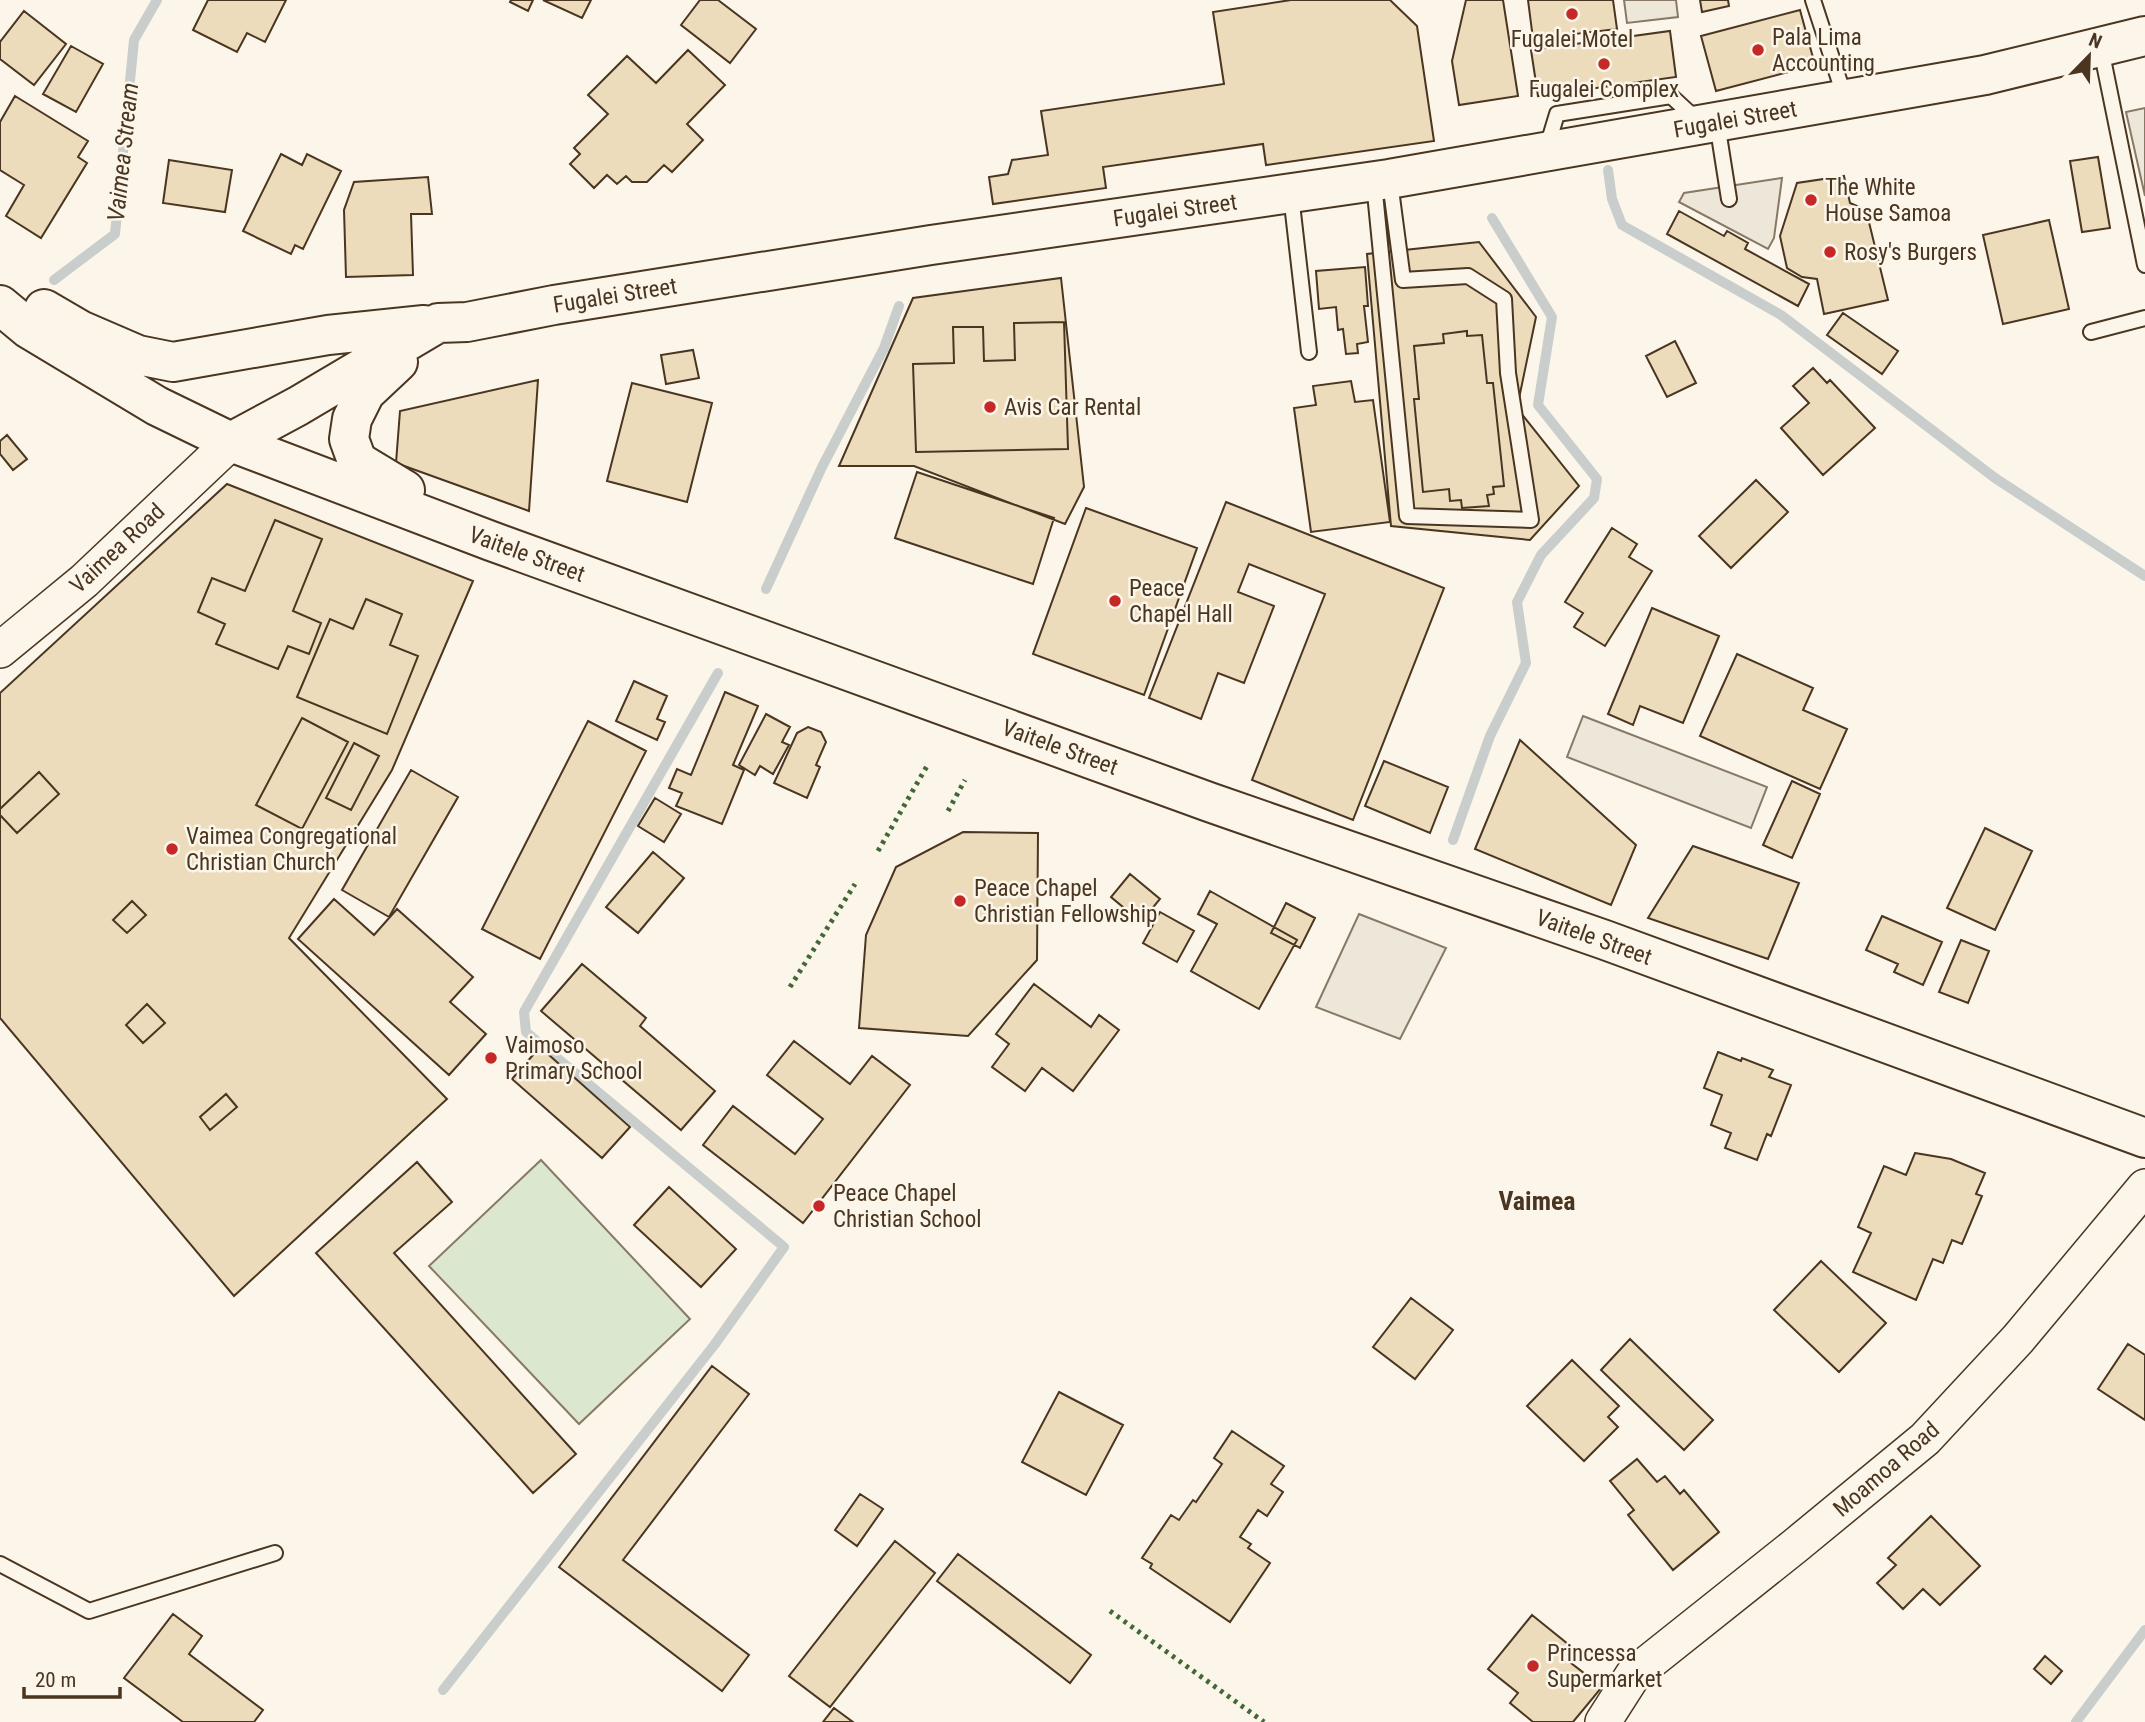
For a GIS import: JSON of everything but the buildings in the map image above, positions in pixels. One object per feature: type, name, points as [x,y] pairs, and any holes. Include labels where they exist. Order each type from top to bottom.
[{"type":"main road","name":"Fugalei Street","points":[[231,442],[298,407],[439,323],[467,322],[554,305],[823,262],[1382,180],[1985,75],[2145,36]]},
{"type":"main road","points":[[0,283],[80,330],[138,355],[173,362],[328,335],[439,323]]},
{"type":"main road","name":"Vaitele Street","points":[[0,305],[29,329],[157,406],[231,442],[491,541],[1209,802],[1605,940],[2145,1138]]},
{"type":"main road","points":[[439,323],[365,393],[352,419],[349,439],[357,461],[491,541]]},
{"type":"street","name":"Vaimea Road","points":[[0,650],[83,581],[231,442]]},
{"type":"street","name":"Moamoa Road","points":[[1602,1722],[1633,1675],[1925,1439],[2018,1339],[2145,1187]]},
{"type":"lane","points":[[1814,0],[1846,99]]},
{"type":"lane","points":[[2101,47],[2145,265]]},
{"type":"lane","points":[[1710,123],[1729,199]]},
{"type":"lane","points":[[1382,180],[1403,280],[1468,276],[1504,299],[1508,373],[1531,520],[1408,516],[1382,180]]},
{"type":"lane","points":[[1291,193],[1309,352]]},
{"type":"lane","points":[[2091,332],[2145,318]]},
{"type":"lane","points":[[0,1564],[89,1611],[275,1553]]},
{"type":"green space","points":[[541,1160],[690,1319],[579,1424],[429,1266]]},
{"type":"shaded area","points":[[1624,0],[1676,0],[1678,17],[1627,23]]},
{"type":"shaded area","points":[[2145,108],[2145,196],[2126,112]]},
{"type":"shaded area","points":[[1782,178],[1774,238],[1768,249],[1679,202],[1684,193]]},
{"type":"shaded area","points":[[1583,716],[1767,787],[1751,828],[1567,757]]},
{"type":"shaded area","points":[[1359,914],[1446,948],[1400,1039],[1316,1007]]},
{"type":"waterway","name":"Vaimea Stream","points":[[54,280],[115,234],[134,40],[157,0]]},
{"type":"waterway","points":[[1608,170],[1612,199],[1622,225],[1781,315],[1995,478],[2145,576]]},
{"type":"waterway","points":[[1453,840],[1490,736],[1526,663],[1517,602],[1541,555],[1594,498],[1597,479],[1538,405],[1552,317],[1492,218]]},
{"type":"waterway","points":[[766,589],[822,467],[884,348],[899,306]]},
{"type":"waterway","points":[[443,1690],[715,1344],[784,1247],[526,1032],[524,1012],[718,673]]},
{"type":"waterway","points":[[2076,1722],[2145,1630]]},
{"type":"hedge","points":[[878,851],[927,766]]},
{"type":"hedge","points":[[948,811],[965,780]]},
{"type":"hedge","points":[[790,987],[855,884]]},
{"type":"hedge","points":[[1110,1611],[1264,1722]]},
{"type":"place","name":"Fugalei Motel","points":[[1572,14]]},
{"type":"place","name":"Pala Lima Accounting","points":[[1758,50]]},
{"type":"place","name":"Fugalei Complex","points":[[1604,64]]},
{"type":"place","name":"The White House Samoa","points":[[1811,200]]},
{"type":"place","name":"Rosy's Burgers","points":[[1830,252]]},
{"type":"place","name":"Avis Car Rental","points":[[990,407]]},
{"type":"place","name":"Peace Chapel Hall","points":[[1115,601]]},
{"type":"place","name":"Vaimea Congregational Christian Church","points":[[172,849]]},
{"type":"place","name":"Peace Chapel Christian Fellowship","points":[[960,901]]},
{"type":"place","name":"Vaimoso Primary School","points":[[491,1058]]},
{"type":"place","name":"Peace Chapel Christian School","points":[[819,1206]]},
{"type":"place","name":"Princessa Supermarket","points":[[1533,1666]]},
{"type":"district","name":"Vaimea","points":[[1537,1201]]}]
